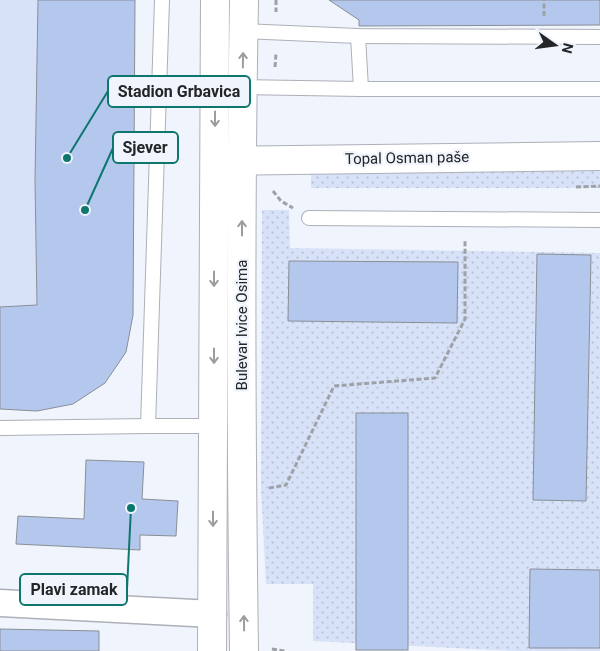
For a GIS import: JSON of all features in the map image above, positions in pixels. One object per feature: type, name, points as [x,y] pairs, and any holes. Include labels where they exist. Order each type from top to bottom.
[{"type":"main road","name":"Bulevar Ivice Osima","points":[[212,651],[216,0]]},
{"type":"main road","name":"Bulevar Ivice Osima","points":[[244,0],[242,161],[244,651]]},
{"type":"main road","name":"Topal Osman paše","points":[[214,161],[600,156]]},
{"type":"street","points":[[0,603],[213,614]]},
{"type":"lane","points":[[148,426],[162,0]]},
{"type":"lane","points":[[244,31],[358,36],[600,36]]},
{"type":"lane","points":[[358,36],[361,89]]},
{"type":"lane","points":[[243,87],[600,89]]},
{"type":"lane","points":[[309,218],[600,220]]},
{"type":"lane","points":[[0,428],[213,426]]},
{"type":"path","points":[[261,489],[286,485],[334,386],[435,378],[465,320],[465,219]]},
{"type":"shaded area","points":[[0,0],[135,0],[133,315],[126,352],[105,383],[73,404],[37,411],[0,409]]},
{"type":"shaded area","points":[[311,161],[600,163],[600,188],[311,188]]},
{"type":"shaded area","points":[[262,210],[289,210],[290,248],[600,253],[600,651],[514,651],[313,641],[313,584],[266,584],[261,489]]},
{"type":"building","points":[[38,0],[135,0],[133,315],[126,352],[105,383],[73,404],[37,411],[0,409],[0,307],[37,305],[35,180]]},
{"type":"building","points":[[329,0],[600,0],[600,25],[359,26],[359,20]]},
{"type":"building","points":[[537,254],[591,255],[586,501],[533,500]]},
{"type":"building","points":[[289,261],[458,262],[457,323],[288,321]]},
{"type":"building","points":[[356,413],[408,413],[408,650],[356,650]]},
{"type":"building","points":[[86,460],[144,462],[142,499],[178,501],[176,536],[140,535],[140,550],[16,544],[18,516],[84,519]]},
{"type":"building","points":[[530,569],[600,570],[600,648],[529,648]]},
{"type":"building","points":[[0,629],[99,631],[99,651],[0,651]]},
{"type":"place","name":"Stadion Grbavica","points":[[67,158]]},
{"type":"place","name":"Sjever","points":[[85,210]]},
{"type":"place","name":"Plavi zamak","points":[[131,508]]}]
